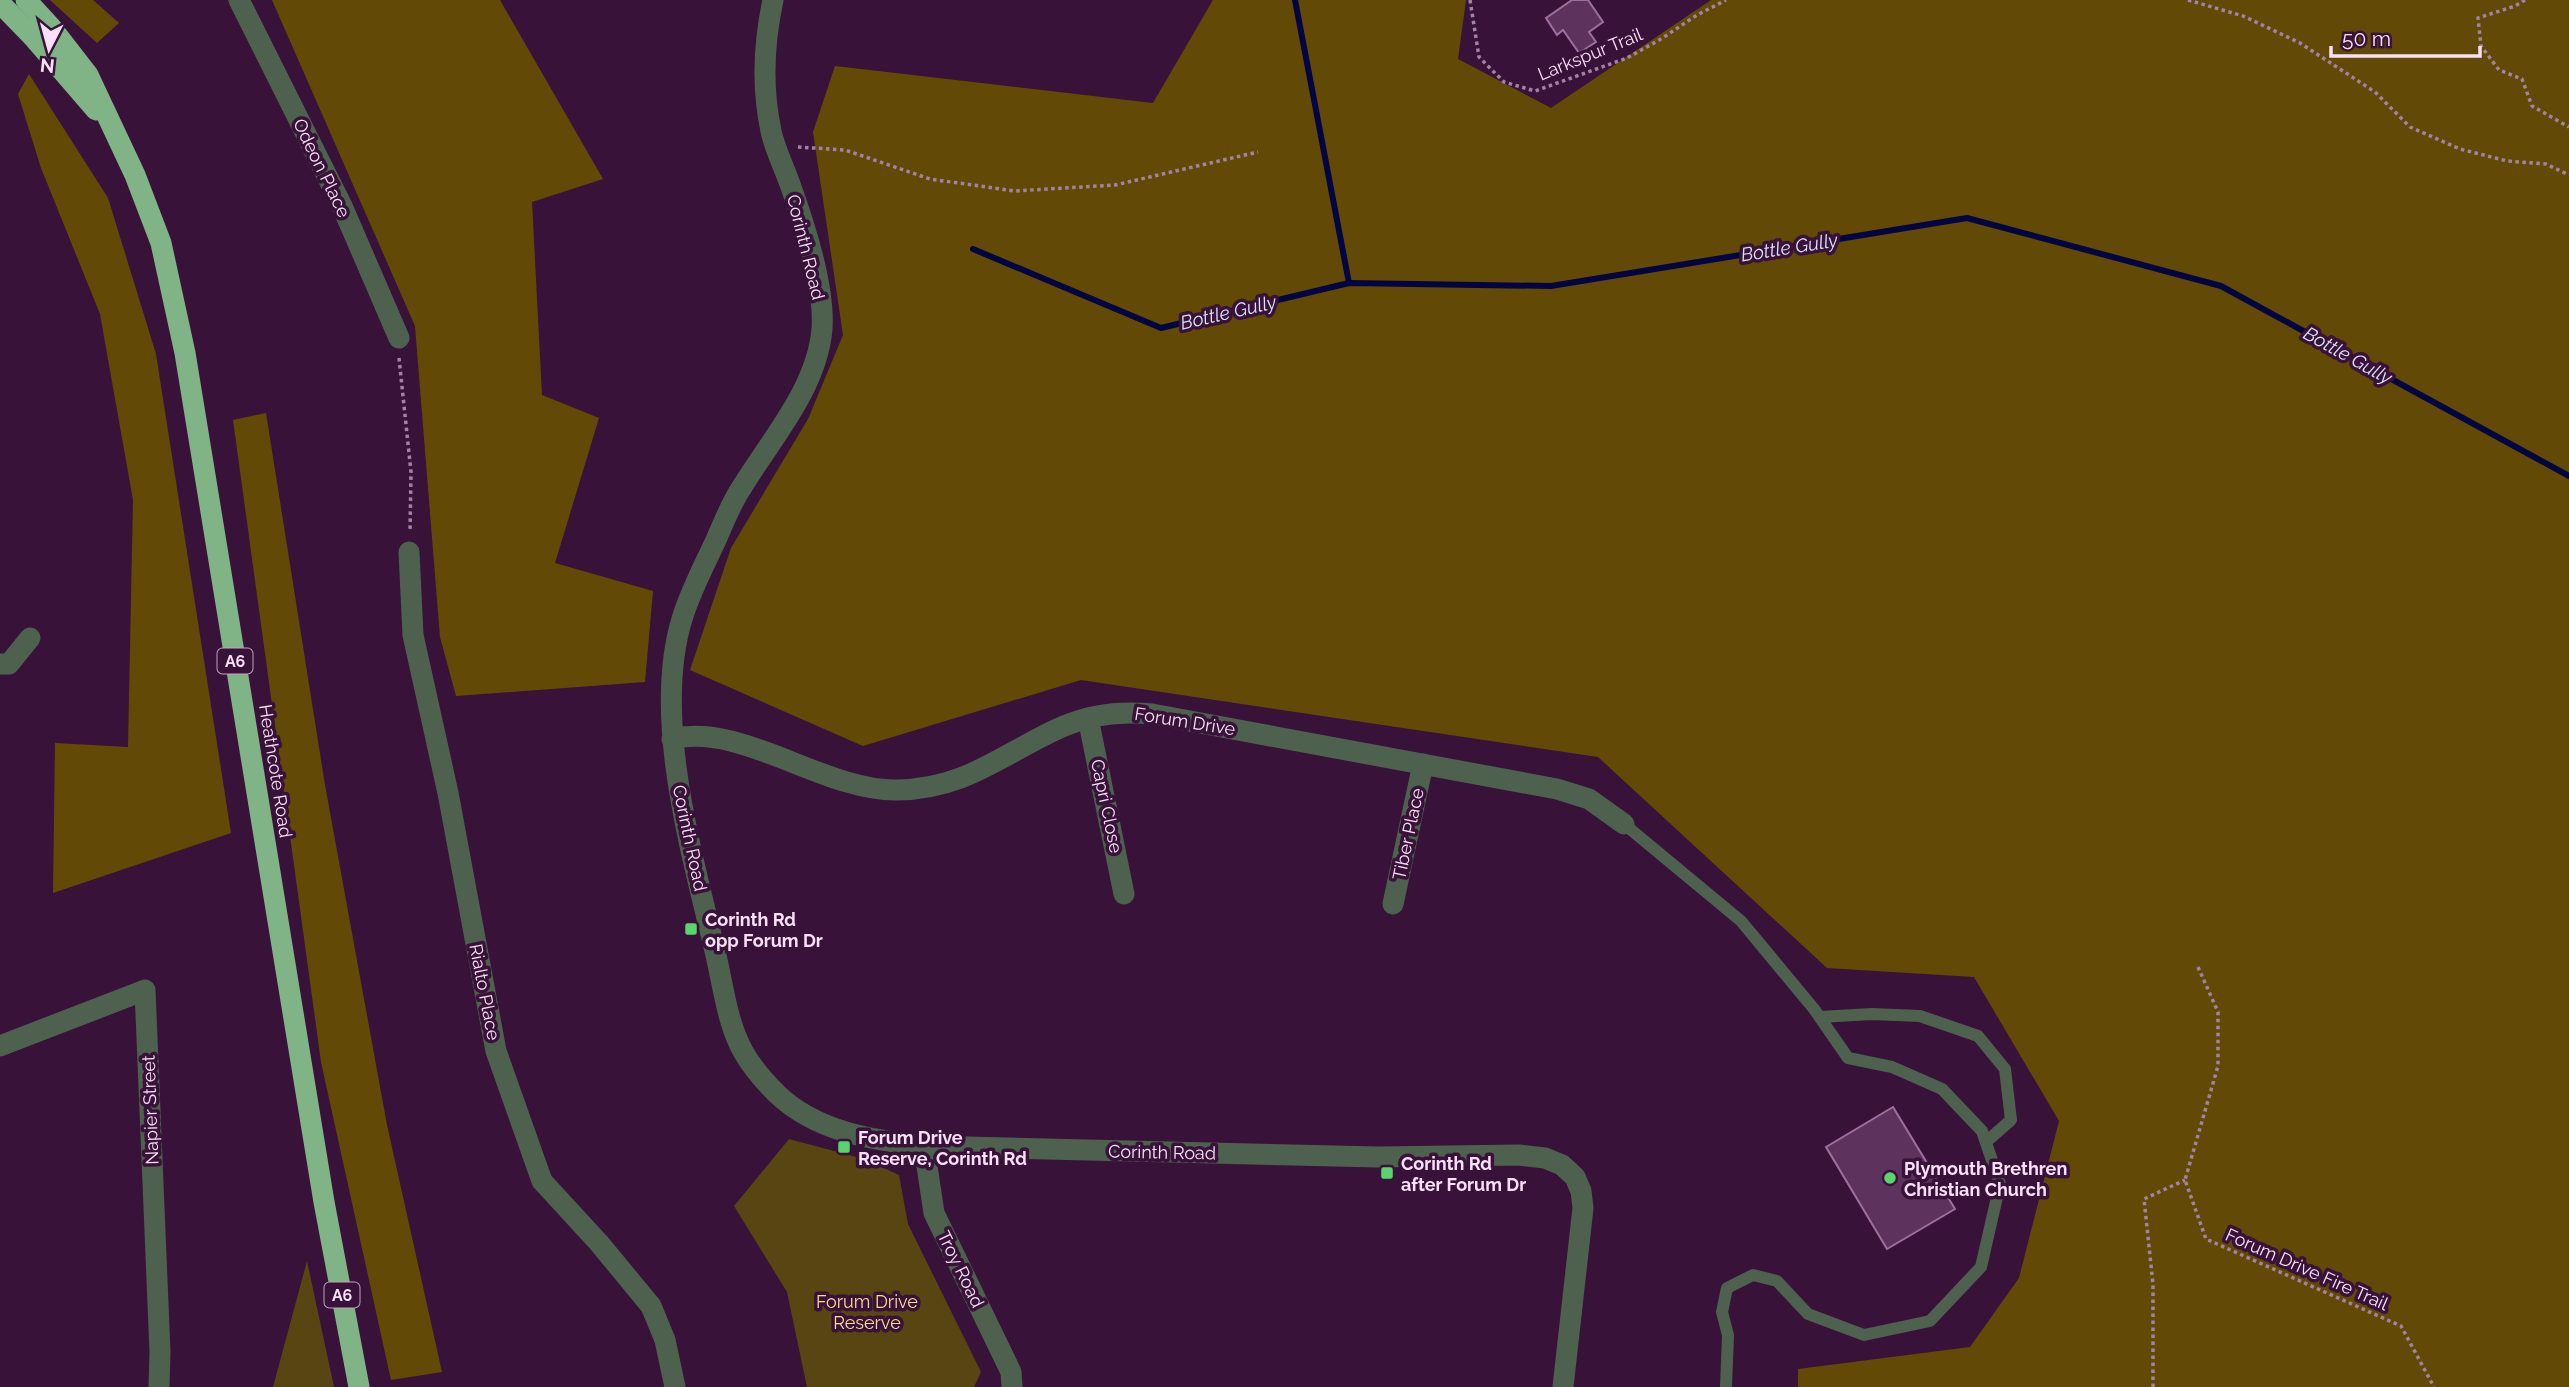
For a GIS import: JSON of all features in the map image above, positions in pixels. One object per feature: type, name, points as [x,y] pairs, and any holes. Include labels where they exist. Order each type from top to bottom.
[{"type":"highway","name":"Heathcote Road","points":[[26,0],[88,75],[135,176],[162,243],[185,353],[317,1162],[359,1387]]},
{"type":"highway","name":"Heathcote Road","points":[[0,3],[113,130]]},
{"type":"street","name":"Odeon Place","points":[[239,0],[342,206],[400,338]]},
{"type":"street","name":"Corinth Road","points":[[774,0],[765,59],[771,133],[804,224],[821,298],[822,328],[818,354],[798,400],[739,491],[682,619],[672,659],[672,739],[694,864],[732,1023],[744,1054],[778,1095],[808,1117],[845,1133],[882,1141],[924,1146],[1378,1157],[1519,1155],[1545,1158],[1562,1165],[1575,1177],[1581,1191],[1583,1208],[1563,1387]]},
{"type":"street","name":"Rialto Place","points":[[410,552],[413,635],[448,793],[496,1051],[542,1181],[599,1243],[651,1306],[665,1340],[675,1387]]},
{"type":"street","points":[[0,664],[9,664],[30,638]]},
{"type":"street","name":"Forum Drive","points":[[672,739],[687,735],[731,741],[837,779],[868,788],[896,790],[928,788],[959,780],[1064,726],[1128,712],[1152,714],[1573,793],[1605,809],[1624,824]]},
{"type":"street","name":"Capri Close","points":[[1088,719],[1124,894]]},
{"type":"street","name":"Tiber Place","points":[[1393,904],[1423,764]]},
{"type":"street","name":"Napier Street","points":[[0,1046],[145,990],[160,1352],[159,1387]]},
{"type":"street","name":"Troy Road","points":[[924,1146],[934,1213],[1011,1372],[1013,1387]]},
{"type":"lane","points":[[1624,824],[1741,921],[1820,1017],[1848,1058],[1892,1067],[1942,1089],[1982,1131],[2000,1184],[1981,1267],[1930,1321],[1864,1335],[1808,1314],[1777,1281],[1753,1275],[1727,1288],[1723,1312],[1728,1335],[1726,1387]]},
{"type":"lane","points":[[1820,1017],[1872,1014],[1920,1016],[1978,1036],[2005,1069],[2011,1120],[1986,1142]]},
{"type":"path","name":"Larkspur Trail","points":[[1470,0],[1479,57],[1504,82],[1535,91],[1627,58],[1726,0]]},
{"type":"path","points":[[2188,0],[2243,16],[2300,44],[2375,92],[2410,127],[2460,149],[2507,161],[2546,164],[2569,175]]},
{"type":"path","points":[[2525,0],[2478,18],[2481,46],[2499,70],[2522,79],[2532,106],[2569,127]]},
{"type":"path","points":[[776,145],[845,150],[930,179],[1015,191],[1115,185],[1258,152]]},
{"type":"path","points":[[400,338],[398,369],[411,472],[410,552]]},
{"type":"path","points":[[2153,1387],[2153,1284],[2144,1199],[2185,1180],[2218,1066],[2218,1012],[2197,967]]},
{"type":"path","name":"Forum Drive Fire Trail","points":[[2185,1180],[2206,1240],[2401,1326],[2434,1387]]},
{"type":"green space","name":"Forum Drive Reserve","points":[[789,1139],[864,1159],[899,1175],[908,1224],[981,1372],[974,1387],[807,1387],[787,1292],[734,1206]]},
{"type":"green space","points":[[307,1261],[334,1387],[273,1387]]},
{"type":"shaded area","points":[[50,0],[93,0],[119,23],[97,43]]},
{"type":"shaded area","points":[[272,0],[500,0],[603,179],[532,202],[542,395],[599,418],[555,563],[653,591],[645,682],[456,696],[440,637],[415,326]]},
{"type":"shaded area","points":[[1213,0],[1466,0],[1458,59],[1551,108],[1711,0],[2569,0],[2569,1387],[1798,1387],[1798,1369],[1970,1347],[2019,1278],[2059,1121],[1974,977],[1827,968],[1598,757],[1081,680],[863,746],[690,670],[731,548],[808,419],[843,335],[813,132],[835,66],[1153,103]]},
{"type":"shaded area","points":[[29,74],[108,198],[156,354],[231,833],[53,893],[55,743],[128,747],[133,500],[100,314],[41,168],[18,94]]},
{"type":"shaded area","points":[[266,413],[325,785],[387,1125],[442,1372],[391,1380],[321,1062],[233,420]]},
{"type":"building","points":[[1572,0],[1588,0],[1603,22],[1589,32],[1596,42],[1579,53],[1563,30],[1557,35],[1546,18]]},
{"type":"building","name":"Plymouth Brethren Christian Church","points":[[1893,1107],[1955,1209],[1887,1249],[1826,1147]]},
{"type":"waterway","points":[[1295,0],[1349,283]]},
{"type":"waterway","name":"Bottle Gully","points":[[973,249],[1161,328],[1349,283],[1551,286],[1967,218],[2221,286],[2569,476]]},
{"type":"place","name":"Corinth Rd opp Forum Dr","points":[[691,929]]},
{"type":"place","name":"Forum Drive Reserve, Corinth Rd","points":[[844,1147]]},
{"type":"place","name":"Corinth Rd after Forum Dr","points":[[1387,1173]]},
{"type":"place","name":"Plymouth Brethren Christian Church","points":[[1890,1178]]}]
